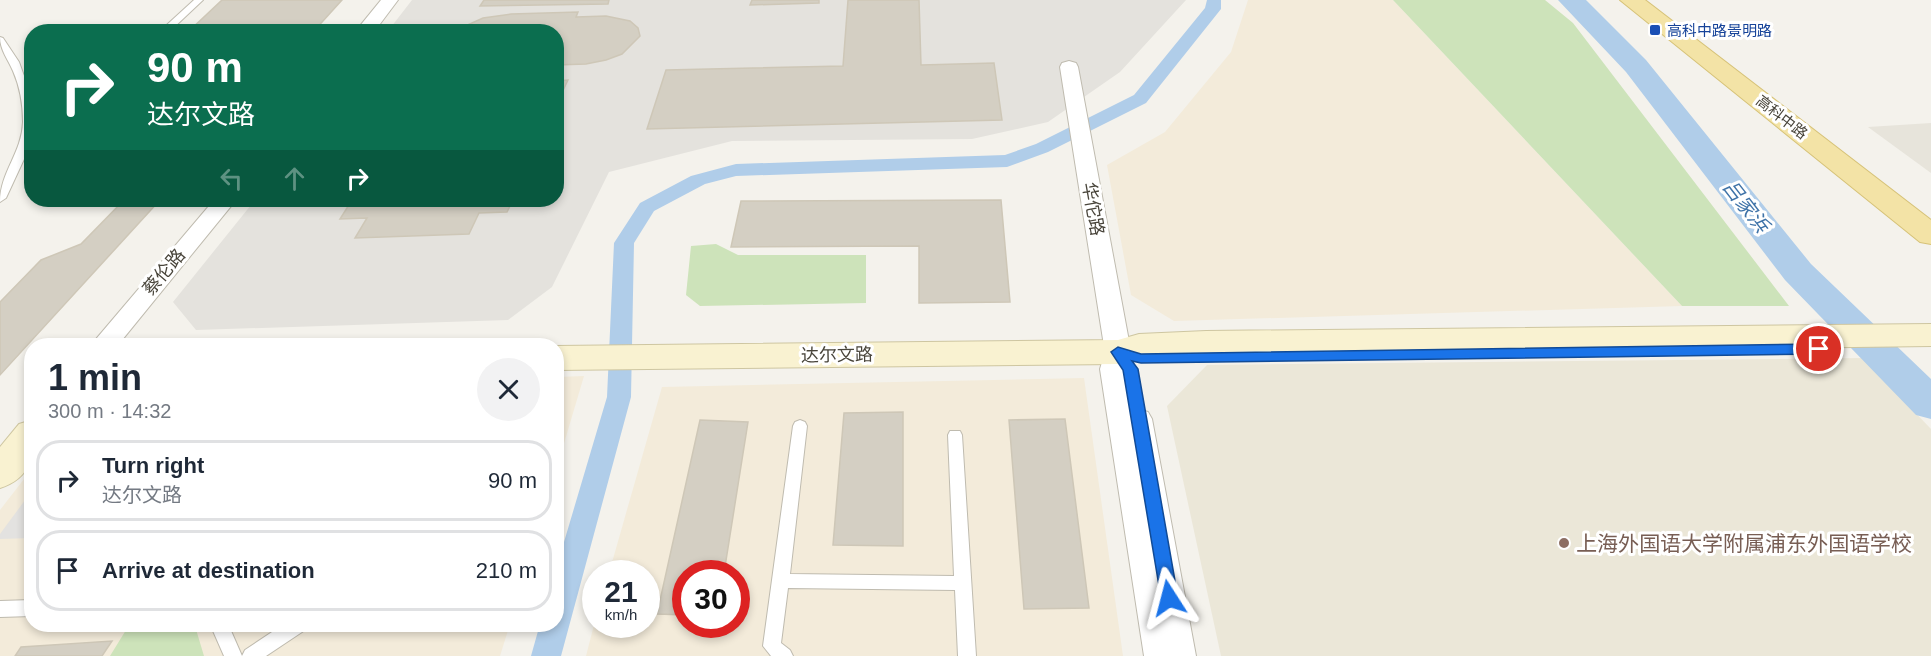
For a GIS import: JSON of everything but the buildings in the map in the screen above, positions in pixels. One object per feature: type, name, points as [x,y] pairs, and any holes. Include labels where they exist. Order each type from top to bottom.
[{"type":"main road","name":"高科中路","points":[[1631,0],[1931,235]]},
{"type":"main road","name":"高科中路","points":[[1656,0],[1931,208]]},
{"type":"street","points":[[370,24],[390,0]]},
{"type":"street","name":"华佗路","points":[[1069,67],[1118,352],[1130,369],[1179,656]]},
{"type":"street","name":"蔡伦路","points":[[110,338],[219,207]]},
{"type":"street","name":"达尔文路","points":[[564,358],[1118,352],[1141,358],[1768,343],[1931,334]]},
{"type":"street","name":"达尔文路","points":[[1768,343],[1931,348]]},
{"type":"street","name":"华佗路","points":[[1118,352],[1113,369],[1161,656]]},
{"type":"street","points":[[0,473],[24,444]]},
{"type":"lane","points":[[172,24],[199,0]]},
{"type":"lane","points":[[1700,32],[1756,26]]},
{"type":"lane","points":[[0,40],[8,50],[24,82]]},
{"type":"lane","points":[[0,198],[24,146]]},
{"type":"lane","points":[[784,656],[772,646],[800,426]]},
{"type":"lane","points":[[955,435],[967,656]]},
{"type":"lane","points":[[780,581],[963,583]]},
{"type":"lane","points":[[0,609],[24,608]]},
{"type":"lane","points":[[222,632],[233,656]]},
{"type":"lane","points":[[251,656],[286,632]]},
{"type":"shaded area","points":[[412,0],[1186,0],[1120,72],[1048,122],[972,139],[732,141],[609,172],[552,287],[508,320],[196,330],[173,302],[249,207],[564,207],[564,24],[393,24]]},
{"type":"shaded area","points":[[1248,0],[1393,0],[1682,306],[1174,321],[1131,295],[1107,165],[1165,132],[1231,52]]},
{"type":"shaded area","points":[[1931,123],[1931,173],[1868,127]]},
{"type":"shaded area","name":"上海外国语大学附属浦东外国语学校","points":[[1863,358],[1931,429],[1931,656],[1221,656],[1167,406],[1207,365]]},
{"type":"shaded area","points":[[584,376],[564,443],[564,377]]},
{"type":"shaded area","points":[[1084,378],[1123,656],[586,656],[591,638],[660,638],[660,560],[613,560],[662,387]]},
{"type":"shaded area","points":[[24,479],[24,632],[508,632],[500,656],[0,656],[0,510]]},
{"type":"shaded area","points":[[24,501],[24,538],[0,539],[0,534]]},
{"type":"green space","points":[[1393,0],[1545,0],[1573,23],[1789,306],[1682,306]]},
{"type":"green space","points":[[716,244],[738,255],[866,255],[866,303],[700,306],[686,295],[691,246]]},
{"type":"green space","points":[[125,632],[197,632],[204,656],[110,656]]},
{"type":"waterway","points":[[564,592],[619,397],[624,243],[647,207],[698,180],[736,170],[1007,161],[1042,148],[1140,99],[1213,9],[1214,0]]},
{"type":"waterway","name":"吕家浜","points":[[1571,0],[1636,66],[1798,272],[1931,404]]},
{"type":"waterway","points":[[546,656],[553,632]]},
{"type":"place","name":"高科中路景明路","points":[[1655,30]]},
{"type":"place","name":"上海外国语大学附属浦东外国语学校","points":[[1564,543]]},
{"type":"route","points":[[1169,598],[1130,369],[1118,352],[1141,358],[1819,349]]}]
